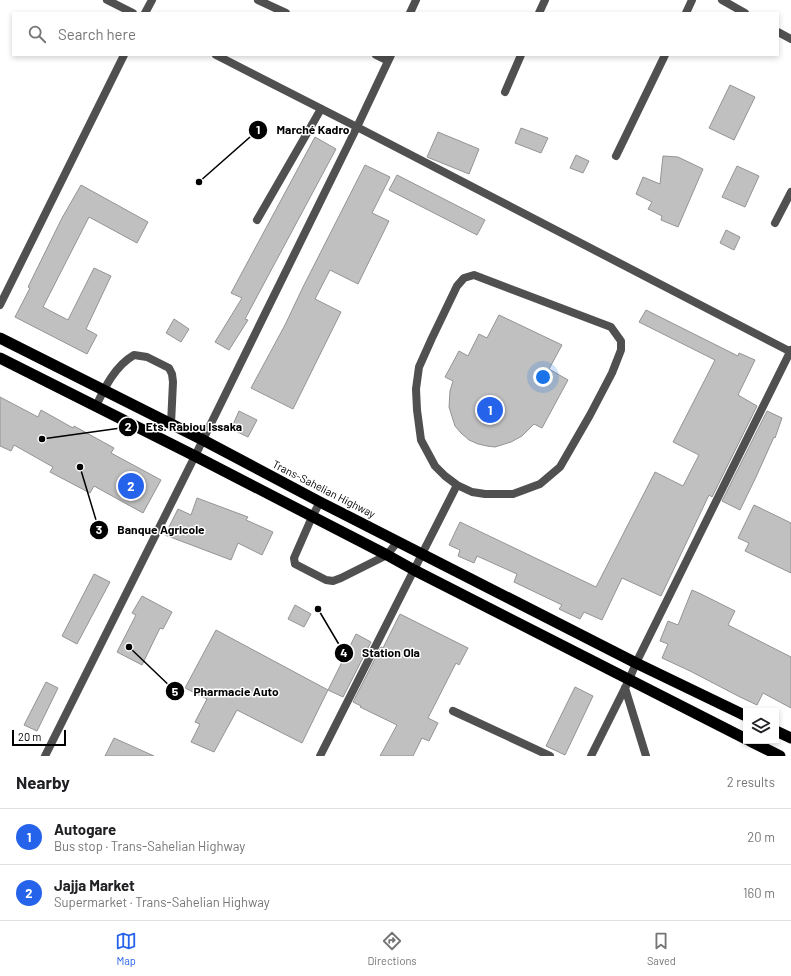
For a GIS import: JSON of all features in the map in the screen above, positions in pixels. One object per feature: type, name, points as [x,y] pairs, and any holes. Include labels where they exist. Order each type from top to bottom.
[{"type":"highway","name":"Trans-Sahelian Highway","points":[[0,338],[203,440],[320,502],[636,663],[743,715]]},
{"type":"highway","points":[[0,358],[387,555],[627,684],[743,738]]},
{"type":"highway","points":[[779,732],[791,738]]},
{"type":"highway","points":[[756,744],[780,756]]},
{"type":"street","points":[[107,0],[131,12]]},
{"type":"street","points":[[146,12],[152,0]]},
{"type":"street","points":[[258,0],[284,12]]},
{"type":"street","points":[[410,12],[416,0]]},
{"type":"street","points":[[539,12],[545,0]]},
{"type":"street","points":[[686,12],[692,0]]},
{"type":"street","points":[[722,0],[743,12]]},
{"type":"street","points":[[779,33],[791,39]]},
{"type":"street","points":[[0,305],[124,56]]},
{"type":"street","points":[[218,56],[791,351],[591,756]]},
{"type":"street","points":[[505,92],[521,56]]},
{"type":"street","points":[[616,156],[665,56]]},
{"type":"street","points":[[45,756],[203,440],[390,58]]},
{"type":"street","points":[[257,220],[321,109]]},
{"type":"street","points":[[775,223],[791,192]]},
{"type":"street","points":[[474,275],[610,327],[621,341],[620,350],[612,372],[590,415],[560,467],[540,484],[513,494],[485,494],[472,492],[457,485],[435,466],[421,440],[416,389],[419,367],[457,286],[464,278],[474,275]]},
{"type":"street","points":[[96,406],[103,390],[120,365],[126,359],[134,355],[147,357],[169,368],[172,374],[171,424]]},
{"type":"street","points":[[320,756],[457,485]]},
{"type":"street","points":[[320,502],[294,558],[295,564],[300,567],[326,580],[341,578],[387,555],[398,541]]},
{"type":"street","points":[[627,684],[646,756]]},
{"type":"street","points":[[452,711],[550,756]]},
{"type":"building","points":[[730,85],[755,97],[734,140],[709,128]]},
{"type":"building","points":[[521,128],[548,138],[541,153],[515,143]]},
{"type":"building","points":[[438,132],[479,149],[469,174],[427,157]]},
{"type":"building","points":[[315,137],[336,149],[245,319],[248,320],[229,350],[215,342],[242,298],[231,293]]},
{"type":"building","points":[[576,155],[589,161],[583,173],[570,168]]},
{"type":"building","points":[[663,156],[678,157],[703,169],[678,227],[661,220],[662,216],[648,209],[652,202],[636,194],[643,177],[660,184]]},
{"type":"building","points":[[365,165],[390,177],[372,213],[389,221],[358,284],[330,270],[315,299],[341,312],[293,409],[251,388],[285,325]]},
{"type":"building","points":[[737,166],[759,176],[745,207],[722,197]]},
{"type":"building","points":[[397,175],[485,220],[477,235],[389,190]]},
{"type":"building","points":[[81,185],[148,222],[137,243],[89,217],[43,307],[68,320],[94,268],[111,276],[86,329],[97,335],[87,354],[15,317],[62,218]]},
{"type":"building","points":[[726,230],[740,237],[734,250],[720,243]]},
{"type":"building","points":[[646,310],[738,356],[739,353],[755,360],[738,395],[757,406],[712,497],[709,495],[661,596],[622,578],[602,620],[584,612],[580,619],[559,609],[562,605],[514,582],[517,574],[477,556],[474,563],[458,556],[460,550],[449,545],[460,522],[596,587],[655,472],[683,486],[699,455],[673,442],[715,360],[639,322]]},
{"type":"building","points":[[499,315],[562,345],[549,369],[568,380],[542,428],[534,424],[522,436],[511,442],[495,447],[478,444],[469,440],[455,426],[449,407],[450,391],[453,381],[445,377],[459,351],[468,356],[479,334],[487,338]]},
{"type":"building","points":[[174,319],[189,329],[181,342],[166,333]]},
{"type":"building","points":[[0,397],[38,417],[41,410],[73,428],[74,426],[114,448],[111,453],[161,480],[143,513],[94,486],[90,493],[50,472],[53,467],[14,445],[11,451],[0,446]]},
{"type":"building","points":[[239,411],[257,420],[248,437],[231,429]]},
{"type":"building","points":[[767,411],[782,418],[775,438],[774,437],[740,510],[722,501]]},
{"type":"building","points":[[197,498],[248,517],[246,520],[273,532],[262,555],[238,543],[231,560],[165,535],[178,509],[191,515]]},
{"type":"building","points":[[754,505],[791,523],[791,573],[745,551],[749,543],[738,538]]},
{"type":"building","points":[[94,574],[110,582],[77,644],[62,636]]},
{"type":"building","points":[[692,590],[735,611],[728,625],[791,657],[791,708],[763,693],[757,705],[662,658],[668,644],[660,641],[668,621],[678,625]]},
{"type":"building","points":[[142,596],[172,612],[163,629],[160,628],[142,665],[117,652],[136,615],[132,613]]},
{"type":"building","points":[[295,605],[311,614],[304,627],[288,619]]},
{"type":"building","points":[[400,614],[468,648],[459,665],[456,663],[428,718],[438,723],[429,741],[422,738],[413,756],[380,756],[397,725],[353,702],[381,647],[383,648]]},
{"type":"building","points":[[216,630],[328,690],[302,743],[237,710],[214,752],[191,742],[200,724],[195,722],[207,699],[185,688]]},
{"type":"building","points":[[356,634],[371,642],[343,697],[328,690]]},
{"type":"building","points":[[46,682],[58,688],[37,731],[24,725]]},
{"type":"building","points":[[575,687],[593,696],[565,755],[546,746]]},
{"type":"building","points":[[114,738],[154,756],[105,756]]},
{"type":"place","name":"Marché Kadro","points":[[199,182]]},
{"type":"place","name":"Autogare","points":[[490,410]]},
{"type":"place","name":"Ets. Rabiou Issaka","points":[[42,439]]},
{"type":"place","name":"Banque Agricole","points":[[80,467]]},
{"type":"place","name":"Jajja Market","points":[[131,486]]},
{"type":"place","name":"Station Ola","points":[[318,609]]},
{"type":"place","name":"Pharmacie Auto","points":[[129,647]]}]
